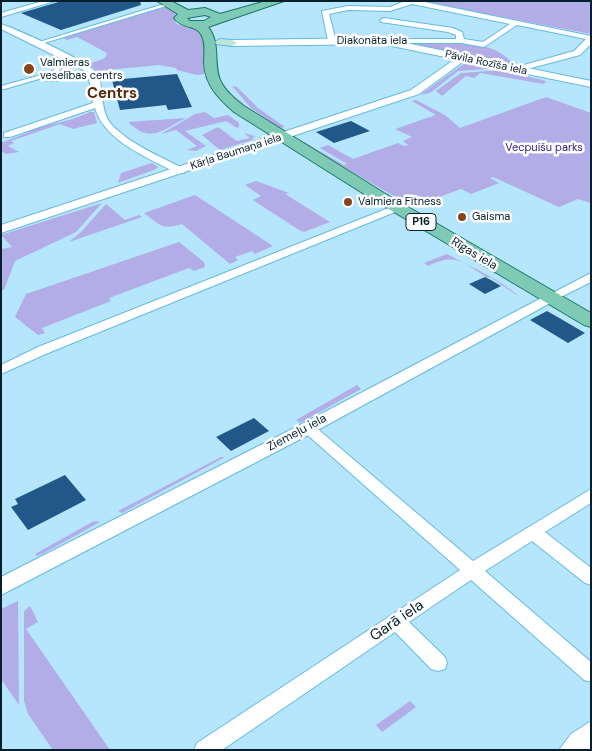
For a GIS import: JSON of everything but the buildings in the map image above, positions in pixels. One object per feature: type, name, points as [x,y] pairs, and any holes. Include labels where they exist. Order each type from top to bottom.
[{"type":"main road","points":[[175,1],[204,18],[274,1]]},
{"type":"main road","points":[[162,4],[204,18],[279,1]]},
{"type":"main road","name":"Rīgas iela","points":[[204,18],[226,43],[224,78],[232,96],[283,137]]},
{"type":"main road","name":"Rīgas iela","points":[[204,18],[211,39],[212,75],[223,95],[238,109],[396,208],[591,321]]},
{"type":"street","points":[[1,16],[52,1]]},
{"type":"street","points":[[332,41],[325,13],[338,6],[398,9],[409,2],[591,38]]},
{"type":"street","points":[[42,42],[162,4]]},
{"type":"street","points":[[384,20],[450,30],[459,34],[461,41]]},
{"type":"street","name":"Diakonāta iela","points":[[226,43],[461,41],[484,44],[516,23]]},
{"type":"street","points":[[1,26],[88,68],[94,74],[103,118],[115,131],[180,171]]},
{"type":"street","points":[[521,68],[577,53],[591,38]]},
{"type":"street","name":"Pāvila Rozīša iela","points":[[382,41],[521,68],[591,84]]},
{"type":"street","name":"Kārļa Baumaņa iela","points":[[1,230],[415,92],[462,58]]},
{"type":"street","points":[[36,80],[58,70],[59,67],[56,62]]},
{"type":"street","points":[[1,88],[36,80],[90,77]]},
{"type":"street","points":[[8,135],[99,104]]},
{"type":"street","points":[[1,370],[42,350],[396,208]]},
{"type":"street","name":"Ziemeļu iela","points":[[1,587],[308,428],[591,277]]},
{"type":"street","points":[[308,428],[591,674]]},
{"type":"street","name":"Garā iela","points":[[204,750],[473,570],[591,495]]},
{"type":"street","points":[[533,532],[591,578]]},
{"type":"street","points":[[396,622],[438,663]]},
{"type":"green space","points":[[419,1],[591,1],[591,34]]},
{"type":"green space","points":[[167,6],[176,11],[175,21],[177,24],[200,29],[204,41],[209,80],[206,80],[205,74],[197,75],[159,65],[97,71],[89,64],[105,58],[107,53],[77,37],[67,40],[63,38]]},
{"type":"green space","points":[[421,43],[457,43],[482,46],[494,50],[513,64],[508,65],[415,46]]},
{"type":"green space","points":[[473,62],[501,68],[458,71],[430,93],[420,95],[465,63]]},
{"type":"green space","points":[[502,70],[546,81],[544,84],[480,73],[474,78],[466,76],[442,96],[436,91],[461,73]]},
{"type":"green space","points":[[232,86],[237,87],[258,108],[285,127],[280,128],[251,108]]},
{"type":"green space","name":"Vecpuišu parks","points":[[546,97],[591,113],[591,203],[578,199],[559,207],[493,177],[490,178],[499,183],[471,194],[461,189],[413,207],[300,142],[304,142],[344,165],[347,164],[320,148],[328,145],[353,159],[398,143],[404,146],[408,145],[403,141],[412,137],[395,129],[436,115],[412,101],[416,100],[445,115],[460,128]]},
{"type":"green space","points":[[94,112],[97,123],[73,129],[60,124],[11,141],[14,143],[8,146],[19,152],[6,154],[1,151],[1,143],[29,132],[29,130],[73,119]]},
{"type":"green space","points":[[205,112],[214,118],[228,115],[239,123],[239,127],[237,128],[226,121],[185,131],[206,146],[196,151],[187,150],[197,146],[176,130],[161,134],[195,114]]},
{"type":"green space","points":[[186,118],[157,133],[150,134],[136,129],[128,122]]},
{"type":"green space","points":[[218,127],[237,141],[250,138],[244,133],[255,136],[252,140],[220,150],[202,135]]},
{"type":"green space","points":[[152,163],[158,167],[156,169],[118,183],[121,173]]},
{"type":"green space","points":[[256,181],[289,193],[285,194],[330,222],[304,232],[299,230],[253,200],[261,196],[245,185]]},
{"type":"green space","points":[[195,195],[273,246],[255,254],[252,251],[235,257],[238,260],[230,264],[182,224],[161,225],[144,213]]},
{"type":"green space","points":[[102,203],[76,232],[15,261],[4,290],[1,290],[1,249],[12,247],[1,235]]},
{"type":"green space","points":[[106,204],[125,220],[139,215],[142,217],[69,242],[81,232]]},
{"type":"green space","points":[[179,242],[204,262],[205,267],[194,271],[189,268],[109,298],[111,301],[42,328],[45,333],[38,335],[15,317],[26,294]]},
{"type":"green space","points":[[447,254],[495,279],[521,298],[490,277],[488,278],[460,261],[446,260],[428,266],[424,263]]},
{"type":"green space","points":[[357,385],[361,389],[300,423],[296,420]]},
{"type":"green space","points":[[221,457],[225,457],[122,513],[118,511]]},
{"type":"green space","points":[[94,521],[100,522],[44,553],[37,556],[35,554]]},
{"type":"green space","points":[[18,601],[19,705],[1,679],[1,609]]},
{"type":"green space","points":[[30,606],[38,622],[26,629],[110,750],[53,750],[28,714],[24,701],[24,611]]},
{"type":"green space","points":[[410,701],[416,707],[382,732],[376,725]]},
{"type":"place","name":"Valmieras veselības centrs","points":[[29,69]]},
{"type":"place","name":"Valmiera Fitness","points":[[348,202]]},
{"type":"place","name":"Gaisma","points":[[462,217]]},
{"type":"district","name":"Centrs","points":[[112,94]]}]
